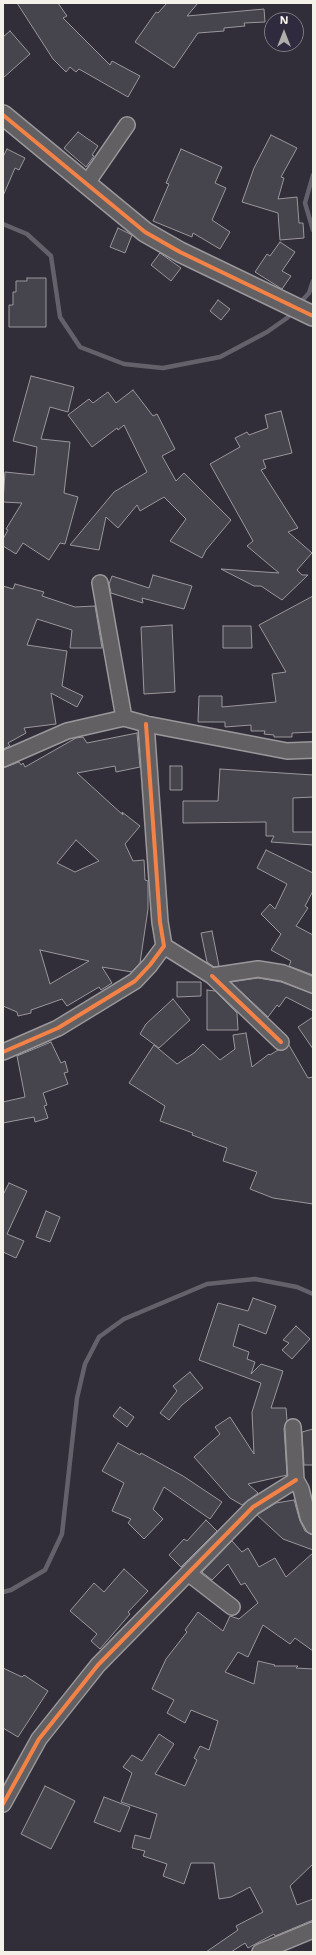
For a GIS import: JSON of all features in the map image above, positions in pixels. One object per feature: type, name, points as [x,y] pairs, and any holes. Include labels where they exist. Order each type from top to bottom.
[{"type":"street","points":[[3,115],[145,232],[180,252],[287,302],[309,314]]},
{"type":"street","points":[[87,183],[127,125]]},
{"type":"street","points":[[100,583],[124,718]]},
{"type":"street","points":[[3,759],[67,731],[124,718],[146,724],[287,751],[313,750]]},
{"type":"street","points":[[3,1052],[58,1028],[135,982],[164,946],[160,922],[146,724]]},
{"type":"street","points":[[164,946],[212,976],[281,1042]]},
{"type":"street","points":[[212,976],[258,969],[283,973],[313,985]]},
{"type":"street","points":[[293,1427],[296,1480],[301,1489],[308,1518],[313,1526]]},
{"type":"street","points":[[3,1804],[39,1739],[98,1665],[253,1507],[296,1480]]},
{"type":"street","points":[[188,1573],[232,1607]]},
{"type":"street","points":[[260,1952],[313,1930]]},
{"type":"building","points":[[17,3],[58,3],[67,16],[63,18],[110,65],[112,61],[140,76],[128,97],[79,69],[76,72],[70,67],[66,72],[53,59]]},
{"type":"building","points":[[167,3],[198,3],[187,16],[264,9],[264,22],[244,23],[245,26],[224,28],[224,31],[198,33],[174,68],[135,42],[156,12],[158,13]]},
{"type":"building","points":[[10,31],[30,54],[3,78],[3,37]]},
{"type":"building","points":[[78,132],[98,146],[92,155],[94,156],[86,167],[64,148]]},
{"type":"building","points":[[271,135],[297,148],[281,177],[284,178],[278,199],[297,197],[299,223],[303,223],[304,238],[280,240],[278,213],[242,202],[254,168]]},
{"type":"building","points":[[7,149],[25,158],[19,170],[15,168],[3,196],[3,157]]},
{"type":"building","points":[[181,149],[222,167],[215,183],[226,188],[212,220],[230,232],[220,249],[193,233],[192,237],[153,221],[169,184],[166,183]]},
{"type":"building","points":[[118,228],[132,235],[125,253],[110,247]]},
{"type":"building","points":[[280,242],[295,252],[282,271],[291,276],[282,289],[255,272],[267,254],[270,256]]},
{"type":"building","points":[[160,253],[181,268],[171,281],[151,265]]},
{"type":"building","points":[[27,278],[46,278],[46,327],[9,327],[9,305],[13,305],[13,292],[16,292],[16,281],[27,281]]},
{"type":"building","points":[[218,300],[230,309],[221,320],[210,311]]},
{"type":"building","points":[[31,376],[74,387],[68,412],[50,407],[41,439],[70,442],[64,493],[78,497],[65,544],[60,543],[49,560],[23,543],[16,554],[3,546],[3,539],[8,530],[6,529],[22,503],[3,502],[5,472],[34,475],[37,447],[13,441]]},
{"type":"building","points":[[133,390],[153,416],[157,414],[175,449],[162,456],[176,481],[184,473],[231,520],[206,550],[202,558],[170,541],[186,519],[164,497],[140,511],[137,505],[118,528],[106,517],[99,550],[70,545],[114,492],[147,472],[124,425],[118,430],[117,428],[92,447],[68,415],[89,399],[93,403],[108,392],[116,403]]},
{"type":"building","points":[[281,411],[292,453],[263,460],[266,468],[261,470],[298,528],[288,532],[312,553],[297,570],[302,575],[308,575],[282,600],[261,586],[254,586],[221,569],[279,573],[247,546],[253,541],[210,464],[240,447],[235,438],[247,432],[249,435],[268,428],[265,415]]},
{"type":"building","points":[[153,575],[192,586],[184,609],[142,598],[143,603],[111,593],[109,584],[112,576],[149,588]]},
{"type":"building","points":[[15,584],[44,592],[42,596],[75,607],[95,606],[102,648],[70,648],[72,630],[37,619],[27,645],[67,651],[62,686],[83,696],[77,707],[51,693],[56,724],[24,728],[26,733],[8,743],[10,746],[3,749],[3,586],[13,589]]},
{"type":"building","points":[[313,596],[313,732],[292,733],[292,737],[274,737],[274,735],[264,734],[265,731],[251,731],[251,725],[225,727],[225,722],[198,722],[199,696],[222,696],[222,707],[276,702],[272,674],[286,672],[259,625]]},
{"type":"building","points":[[172,625],[175,692],[144,694],[141,627]]},
{"type":"building","points":[[223,626],[251,626],[252,648],[223,648]]},
{"type":"building","points":[[137,733],[140,767],[116,772],[115,766],[77,773],[123,815],[122,812],[140,826],[125,844],[133,861],[144,860],[145,880],[148,881],[148,909],[140,963],[132,972],[102,967],[112,983],[101,990],[99,987],[67,1006],[62,999],[31,1010],[31,1013],[18,1016],[17,1012],[3,1006],[3,768],[19,762],[21,765],[23,763],[25,767],[76,738],[83,737],[87,743]],"holes":[[[76,840],[99,861],[75,872],[57,863]],[[40,950],[89,961],[50,984]]]},
{"type":"building","points":[[170,766],[182,766],[182,790],[170,790]]},
{"type":"building","points":[[220,769],[313,775],[313,797],[293,798],[293,832],[313,832],[313,845],[271,842],[274,836],[266,836],[266,822],[183,823],[183,801],[218,801]]},
{"type":"building","points":[[266,850],[313,873],[313,891],[305,906],[308,908],[296,926],[313,935],[313,975],[289,966],[291,961],[271,950],[281,934],[261,914],[270,904],[275,909],[287,884],[257,868]]},
{"type":"building","points":[[212,931],[219,966],[214,967],[207,962],[201,933]]},
{"type":"building","points":[[258,978],[281,982],[313,994],[313,1011],[286,997],[279,1007],[277,1005],[268,1017],[231,982]]},
{"type":"building","points":[[177,982],[201,982],[201,996],[177,997]]},
{"type":"building","points":[[207,990],[215,991],[237,1013],[238,1030],[207,1030]]},
{"type":"building","points":[[173,999],[190,1020],[159,1048],[140,1034],[146,1024]]},
{"type":"building","points":[[313,1017],[313,1049],[298,1027]]},
{"type":"building","points":[[246,1033],[252,1067],[269,1054],[270,1055],[278,1050],[284,1050],[289,1045],[308,1078],[313,1077],[313,1204],[273,1198],[250,1189],[257,1172],[223,1161],[227,1148],[192,1135],[193,1133],[160,1121],[165,1106],[129,1083],[154,1045],[177,1064],[194,1053],[203,1044],[220,1060],[235,1049],[233,1035]]},
{"type":"building","points":[[51,1042],[61,1063],[65,1061],[68,1072],[64,1073],[68,1084],[43,1093],[47,1105],[44,1106],[48,1118],[35,1122],[34,1117],[3,1123],[3,1102],[25,1097],[17,1056]]},
{"type":"building","points":[[9,1183],[27,1191],[7,1234],[24,1241],[16,1258],[3,1252],[3,1195]]},
{"type":"building","points":[[46,1211],[60,1217],[50,1242],[36,1237]]},
{"type":"building","points":[[253,1298],[276,1306],[266,1334],[239,1324],[233,1346],[249,1352],[247,1359],[255,1362],[251,1374],[261,1364],[283,1371],[271,1408],[286,1408],[287,1421],[284,1428],[287,1475],[248,1484],[258,1493],[242,1505],[230,1498],[194,1457],[220,1434],[215,1427],[230,1417],[254,1454],[252,1412],[261,1383],[199,1360],[218,1303],[248,1311]]},
{"type":"building","points":[[296,1326],[310,1339],[292,1359],[282,1350],[289,1343],[283,1340]]},
{"type":"building","points":[[190,1372],[203,1388],[182,1405],[169,1420],[160,1413],[177,1391],[173,1386]]},
{"type":"building","points":[[120,1407],[134,1417],[127,1427],[113,1416]]},
{"type":"building","points":[[313,1429],[313,1465],[304,1465],[302,1432]]},
{"type":"building","points":[[118,1443],[140,1455],[141,1453],[183,1476],[222,1502],[210,1519],[164,1487],[153,1509],[163,1519],[144,1539],[128,1523],[131,1519],[112,1511],[124,1483],[102,1471]]},
{"type":"building","points":[[294,1500],[300,1521],[305,1531],[313,1535],[313,1550],[283,1539],[257,1515],[276,1503]]},
{"type":"building","points":[[206,1520],[217,1531],[181,1567],[169,1555],[184,1539],[187,1541]]},
{"type":"building","points":[[232,1541],[242,1552],[248,1548],[259,1567],[275,1558],[286,1577],[313,1553],[313,1651],[295,1638],[290,1644],[263,1625],[248,1657],[238,1652],[225,1672],[254,1684],[258,1661],[275,1665],[274,1666],[298,1666],[296,1668],[313,1669],[313,1864],[290,1886],[297,1905],[313,1899],[313,1920],[275,1936],[274,1934],[248,1948],[245,1943],[231,1952],[206,1952],[238,1930],[236,1926],[263,1912],[250,1887],[231,1897],[219,1899],[214,1863],[191,1863],[184,1884],[163,1876],[167,1864],[143,1856],[145,1851],[132,1848],[135,1835],[150,1839],[157,1814],[121,1802],[132,1773],[123,1767],[132,1755],[142,1761],[159,1734],[174,1744],[155,1774],[185,1786],[197,1760],[194,1758],[200,1746],[209,1750],[218,1721],[191,1710],[185,1723],[167,1713],[174,1700],[152,1689],[166,1659],[187,1632],[185,1630],[198,1612],[223,1631],[230,1616],[239,1619],[258,1603],[245,1583],[241,1585],[228,1564],[212,1580],[202,1572]]},
{"type":"building","points":[[124,1569],[148,1591],[128,1612],[130,1614],[100,1649],[91,1641],[97,1634],[70,1611],[94,1583],[104,1592]]},
{"type":"building","points":[[3,1668],[22,1677],[24,1675],[48,1691],[18,1737],[3,1728]]},
{"type":"building","points":[[45,1786],[75,1801],[51,1849],[21,1834]]},
{"type":"building","points":[[104,1797],[130,1807],[120,1832],[94,1822]]},
{"type":"waterway","points":[[313,175],[305,203],[313,230]]},
{"type":"waterway","points":[[3,224],[27,234],[51,256],[60,317],[80,347],[124,364],[163,368],[220,357],[267,332],[287,318],[293,311]]},
{"type":"waterway","points":[[298,305],[309,293],[313,281]]},
{"type":"waterway","points":[[3,1592],[11,1590],[45,1570],[62,1534],[77,1398],[85,1364],[99,1337],[124,1319],[207,1284],[255,1279],[297,1287],[313,1294]]},
{"type":"cycle path","points":[[3,115],[145,232],[180,252],[313,316]]},
{"type":"cycle path","points":[[3,1052],[58,1028],[135,981],[150,965],[164,946],[160,922],[146,724]]},
{"type":"cycle path","points":[[212,976],[281,1042]]},
{"type":"cycle path","points":[[3,1804],[39,1739],[98,1665],[253,1507],[296,1480]]}]
